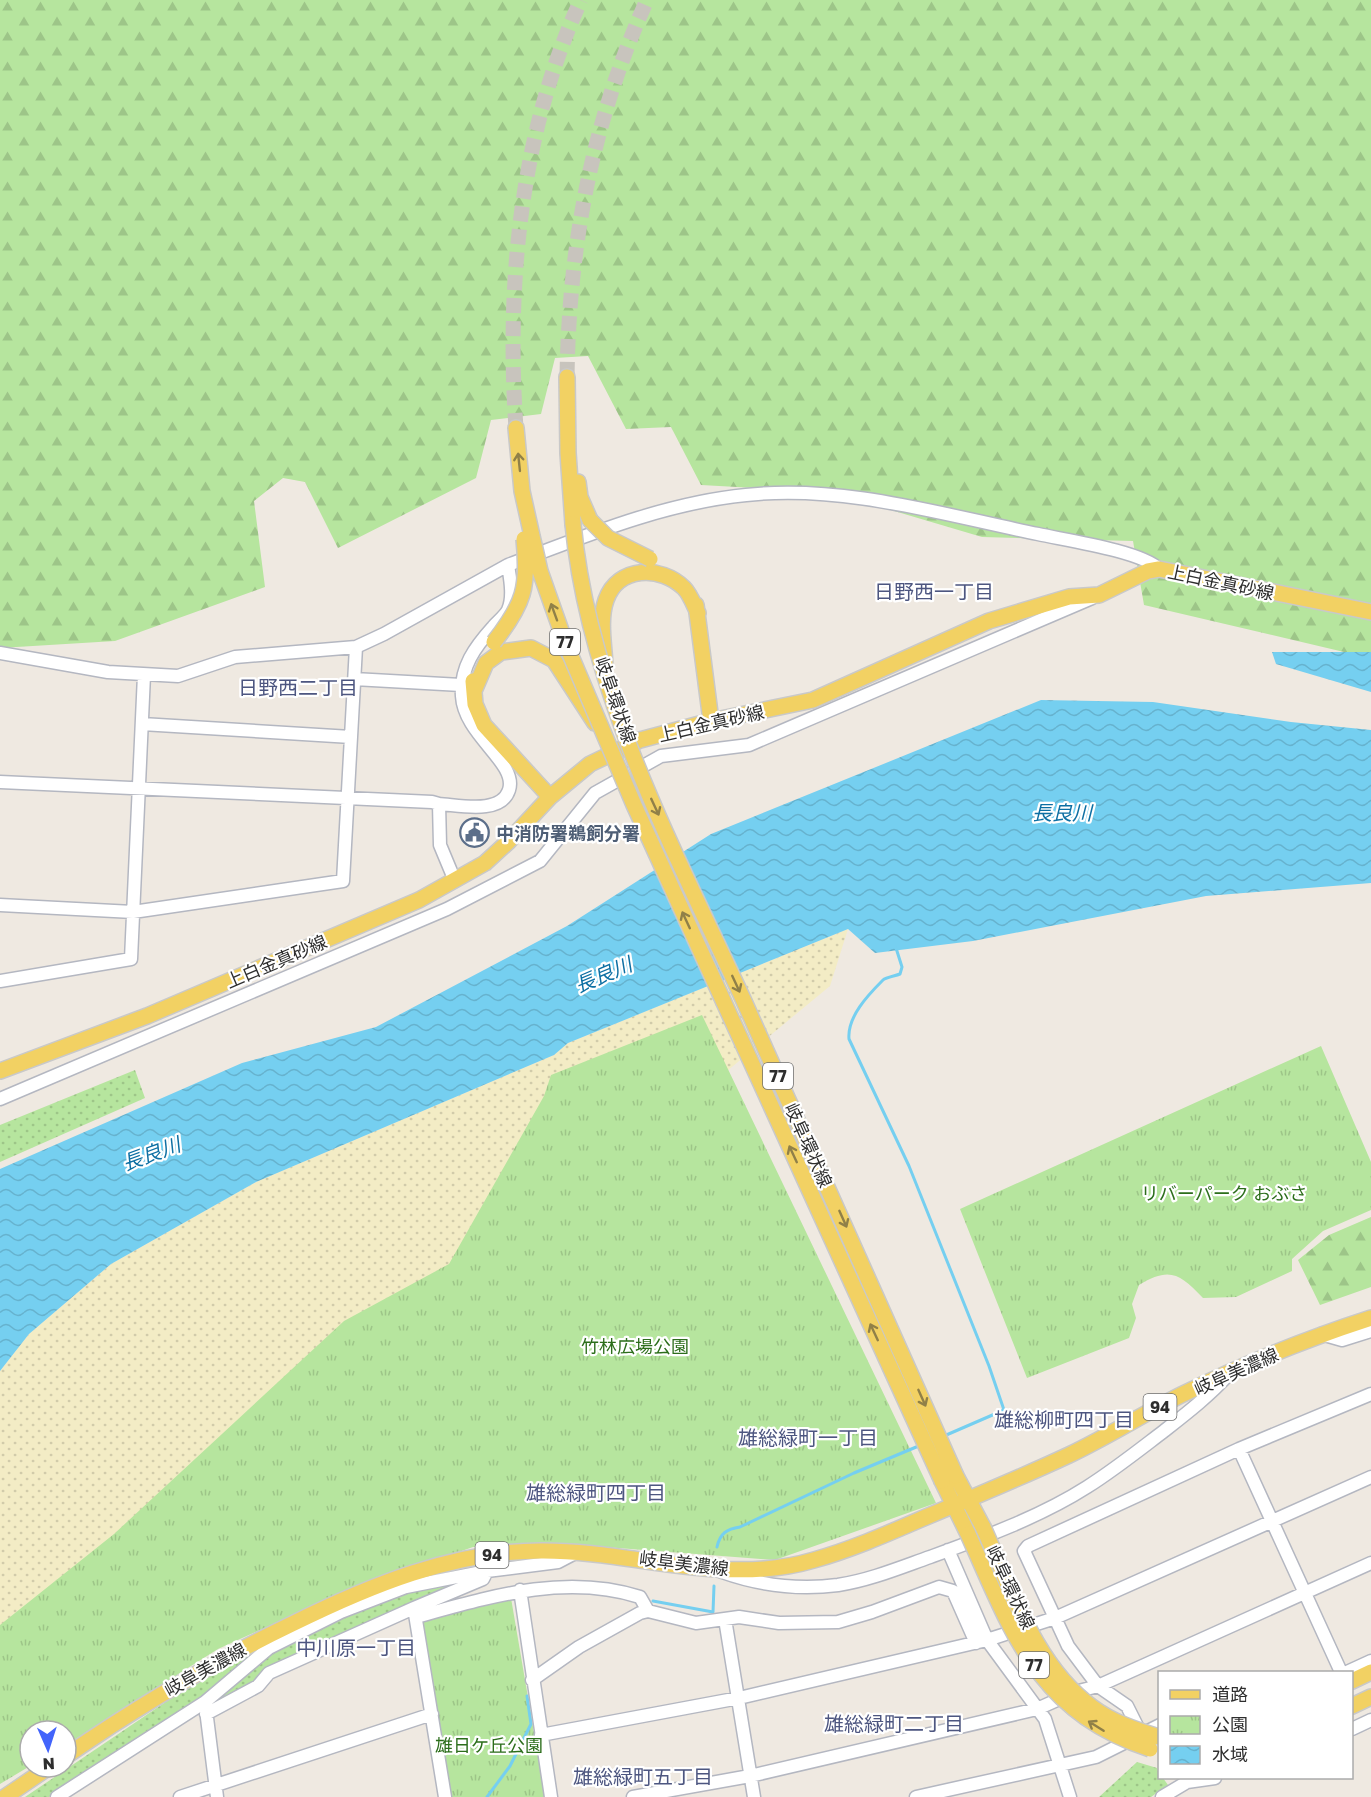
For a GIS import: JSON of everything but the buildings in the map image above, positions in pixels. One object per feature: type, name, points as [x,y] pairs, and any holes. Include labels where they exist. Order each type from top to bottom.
[{"type":"main road","name":"岐阜環状線","points":[[567,377],[573,524],[586,603],[605,674],[650,796],[819,1165],[949,1478],[954,1506],[1005,1617],[1038,1672],[1059,1698],[1107,1732],[1157,1743]]},
{"type":"main road","name":"77","points":[[566,396],[580,497],[590,520],[608,538],[651,565],[682,575],[693,586],[711,721]]},
{"type":"main road","name":"岐阜環状線","points":[[516,428],[529,537],[552,605],[608,744],[949,1478],[969,1499],[1036,1642],[1069,1687],[1091,1707],[1157,1743]]},
{"type":"main road","name":"77","points":[[529,537],[526,588],[521,605],[497,647],[473,676],[468,688],[484,725],[550,797]]},
{"type":"main road","name":"77","points":[[605,674],[602,614],[607,597],[617,584],[651,565]]},
{"type":"main road","name":"上白金真砂線","points":[[0,1071],[147,1016],[419,900],[484,863],[508,842],[550,797],[590,764],[640,740],[711,721],[813,700],[989,621],[1069,597],[1099,595],[1148,571],[1159,569],[1371,612]]},
{"type":"main road","name":"77","points":[[497,647],[531,648],[554,660],[608,744]]},
{"type":"main road","name":"岐阜美濃線","points":[[78,1748],[132,1711],[214,1662],[340,1600],[391,1580],[481,1557],[536,1550],[580,1551],[721,1571],[810,1562],[859,1545],[954,1506],[1067,1456],[1179,1396],[1230,1373],[1321,1334],[1371,1318]]},
{"type":"main road","points":[[1353,1681],[1371,1672]]},
{"type":"main road","points":[[1353,1692],[1371,1683]]},
{"type":"main road","points":[[1353,1706],[1371,1697]]},
{"type":"main road","points":[[1353,1717],[1371,1708]]},
{"type":"main road","points":[[5,1797],[31,1779]]},
{"type":"street","points":[[0,653],[108,672],[178,676],[235,657],[356,647],[384,634],[507,565],[619,524],[707,500],[748,494],[792,494],[882,503],[1083,544],[1150,561],[1159,569]]},
{"type":"street","points":[[0,782],[492,806],[502,800],[509,789],[510,775],[504,764],[475,732],[465,716],[470,655],[508,610],[511,596],[507,565]]},
{"type":"street","points":[[0,1099],[447,909],[540,861],[595,793],[661,756],[749,745],[1099,595]]},
{"type":"street","points":[[0,905],[133,912],[343,881],[356,647]]},
{"type":"street","points":[[0,981],[131,958],[144,675]]},
{"type":"street","points":[[354,679],[468,688]]},
{"type":"street","points":[[142,724],[351,737]]},
{"type":"street","points":[[439,804],[440,845],[455,881]]},
{"type":"street","points":[[1321,1334],[1342,1340],[1371,1331]]},
{"type":"street","points":[[721,1571],[741,1578],[782,1586],[837,1585],[871,1578],[948,1550],[1040,1511],[1085,1488],[1128,1459],[1210,1395],[1230,1373]]},
{"type":"street","points":[[1141,1734],[1127,1706],[1098,1686],[1068,1646],[1024,1551],[1028,1546],[1239,1449],[1371,1394]]},
{"type":"street","points":[[1239,1449],[1341,1671]]},
{"type":"street","points":[[541,1735],[739,1698],[982,1641],[1055,1618],[1371,1477]]},
{"type":"street","points":[[948,1550],[982,1641]]},
{"type":"street","points":[[205,1708],[269,1648],[341,1612],[406,1587],[487,1571],[558,1562],[580,1551]]},
{"type":"street","points":[[633,1797],[750,1776],[1037,1709],[1075,1692],[1098,1686],[1371,1563]]},
{"type":"street","points":[[57,1797],[205,1708],[258,1686],[269,1673],[415,1613],[483,1579],[487,1571]]},
{"type":"street","points":[[532,1680],[579,1647],[640,1613],[648,1611],[696,1623],[739,1617],[778,1623],[838,1622],[939,1587],[953,1591],[982,1641],[1045,1719],[1070,1797]]},
{"type":"street","points":[[415,1613],[520,1590],[570,1588],[628,1593],[640,1597],[648,1611]]},
{"type":"street","points":[[520,1590],[551,1797]]},
{"type":"street","points":[[415,1613],[445,1797]]},
{"type":"street","points":[[725,1619],[754,1797]]},
{"type":"street","points":[[1349,1671],[1371,1661]]},
{"type":"street","points":[[205,1708],[218,1797]]},
{"type":"street","points":[[180,1797],[216,1783],[432,1714]]},
{"type":"street","points":[[1353,1729],[1371,1720]]},
{"type":"street","points":[[916,1797],[1096,1757],[1158,1726]]},
{"type":"street","points":[[1162,1797],[1187,1782],[1208,1779]]},
{"type":"green space","points":[[0,0],[1371,0],[1371,652],[1344,652],[1144,605],[1133,541],[982,537],[830,492],[701,485],[671,427],[626,429],[588,356],[555,358],[541,414],[491,420],[476,478],[338,548],[305,482],[283,478],[254,501],[265,587],[115,641],[0,648]]},
{"type":"green space","name":"竹林広場公園","points":[[702,1015],[936,1503],[775,1560],[566,1544],[473,1547],[344,1592],[218,1649],[78,1737],[78,1719],[18,1719],[18,1773],[0,1784],[0,1625],[114,1534],[344,1321],[449,1264],[544,1096],[551,1075]]},
{"type":"green space","name":"リバーパーク おぶさ","points":[[1321,1046],[1371,1162],[1371,1210],[1323,1231],[1292,1259],[1292,1271],[1236,1297],[1203,1298],[1188,1283],[1174,1275],[1167,1274],[1150,1279],[1139,1285],[1132,1304],[1136,1318],[1129,1338],[1027,1378],[960,1209]]},
{"type":"green space","points":[[135,1070],[145,1098],[0,1162],[0,1125]]},
{"type":"green space","points":[[1371,1217],[1371,1287],[1320,1305],[1298,1260],[1329,1235]]},
{"type":"green space","points":[[458,1581],[256,1681],[202,1712],[187,1706],[78,1778],[78,1761],[216,1668],[342,1606]]},
{"type":"green space","name":"雄日ケ丘公園","points":[[511,1598],[545,1797],[450,1797],[422,1621]]},
{"type":"green space","points":[[1137,1762],[1157,1768],[1158,1779],[1164,1779],[1168,1785],[1151,1797],[1099,1797]]},
{"type":"green space","points":[[52,1779],[76,1779],[49,1797],[25,1797]]},
{"type":"sand","points":[[848,929],[830,986],[704,1090],[0,1643],[0,1371],[29,1334],[111,1264],[256,1182],[554,1055],[568,1043]]},
{"type":"water","points":[[1272,652],[1371,652],[1371,692],[1276,664]]},
{"type":"water","name":"長良川","points":[[1041,700],[1153,702],[1291,722],[1371,730],[1371,883],[1206,896],[973,941],[875,953],[848,929],[568,1043],[554,1055],[256,1182],[111,1264],[29,1334],[0,1371],[0,1169],[242,1063],[376,1027],[567,926],[711,834]]},
{"type":"waterway","points":[[896,948],[902,967],[900,974],[884,979],[865,999],[851,1023],[849,1039],[909,1166],[989,1366],[1004,1410],[944,1436]]},
{"type":"waterway","points":[[717,1547],[722,1535],[731,1529],[740,1527],[854,1473],[921,1445]]},
{"type":"waterway","points":[[653,1601],[713,1612],[714,1586]]},
{"type":"waterway","points":[[487,1797],[510,1766],[531,1724],[527,1696]]},
{"type":"tunnel","points":[[516,428],[513,319],[522,210],[531,155],[544,102],[560,50],[581,0]]},
{"type":"tunnel","points":[[567,377],[573,279],[587,184],[612,92],[647,0]]},
{"type":"place","name":"中消防署鵜飼分署","points":[[475,833]]},
{"type":"district","name":"日野西一丁目","points":[[934,591]]},
{"type":"district","name":"日野西二丁目","points":[[298,687]]},
{"type":"district","name":"雄総柳町四丁目","points":[[1064,1419]]},
{"type":"district","name":"雄総緑町一丁目","points":[[808,1437]]},
{"type":"district","name":"雄総緑町四丁目","points":[[596,1492]]},
{"type":"district","name":"中川原一丁目","points":[[356,1647]]},
{"type":"district","name":"雄総緑町二丁目","points":[[894,1723]]},
{"type":"district","name":"雄総緑町五丁目","points":[[643,1776]]}]
